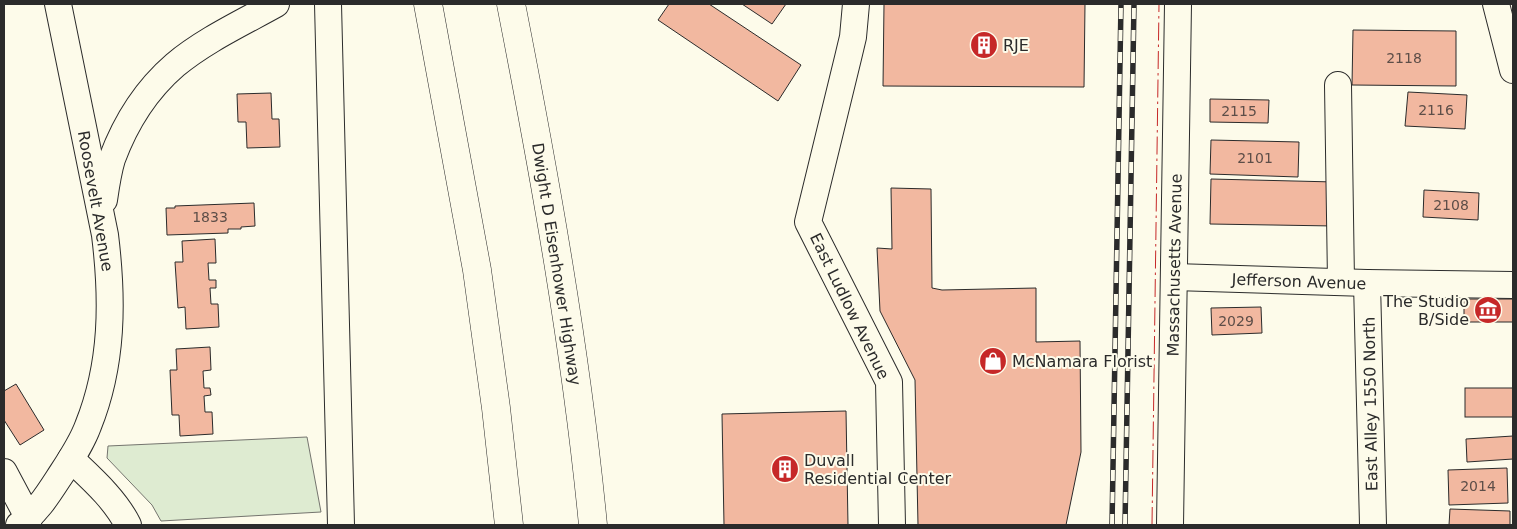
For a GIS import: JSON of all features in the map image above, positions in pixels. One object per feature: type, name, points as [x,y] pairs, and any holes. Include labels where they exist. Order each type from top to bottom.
[{"type":"highway","points":[[428,4],[477,270],[496,408],[509,525]]},
{"type":"highway","name":"Dwight D Eisenhower Highway","points":[[511,4],[534,121],[568,320],[593,525]]},
{"type":"street","name":"Roosevelt Avenue","points":[[24,522],[48,495],[71,460],[88,426],[105,372],[110,339],[110,271],[101,213],[58,4]]},
{"type":"street","points":[[101,213],[113,158],[126,127],[150,89],[192,52],[276,4]]},
{"type":"street","points":[[328,4],[341,525]]},
{"type":"street","name":"East Ludlow Avenue","points":[[856,4],[853,37],[808,222],[889,382],[892,525]]},
{"type":"street","name":"Massachusetts Avenue","points":[[1170,525],[1178,4]]},
{"type":"street","points":[[1496,4],[1513,70]]},
{"type":"street","name":"East Alley 1550 North","points":[[1338,85],[1373,525]]},
{"type":"street","name":"Jefferson Avenue","points":[[1174,277],[1513,285]]},
{"type":"street","points":[[71,460],[98,485],[128,525]]},
{"type":"street","points":[[4,472],[24,522]]},
{"type":"green space","points":[[307,437],[321,512],[161,521],[152,505],[107,458],[108,446]]},
{"type":"building","points":[[669,4],[709,4],[801,65],[778,101],[658,20]]},
{"type":"building","points":[[742,4],[786,4],[772,24]]},
{"type":"building","name":"RJE","points":[[884,4],[1085,4],[1084,87],[883,86]]},
{"type":"building","points":[[1353,30],[1456,31],[1456,86],[1352,85]]},
{"type":"building","points":[[1408,92],[1467,95],[1465,129],[1405,126]]},
{"type":"building","points":[[271,93],[272,119],[279,119],[280,147],[247,148],[246,122],[238,122],[237,94]]},
{"type":"building","points":[[1210,99],[1269,100],[1268,123],[1210,122]]},
{"type":"building","points":[[1211,140],[1299,142],[1298,177],[1210,174]]},
{"type":"building","points":[[1211,179],[1335,182],[1334,226],[1210,224]]},
{"type":"building","name":"McNamara Florist","points":[[891,188],[931,189],[932,288],[942,290],[1036,288],[1036,342],[1080,341],[1081,452],[1066,525],[918,525],[915,380],[880,311],[877,248],[892,249]]},
{"type":"building","points":[[1424,190],[1479,193],[1478,220],[1423,217]]},
{"type":"building","points":[[254,203],[255,226],[228,229],[228,233],[167,235],[166,208]]},
{"type":"building","points":[[215,239],[216,263],[208,263],[209,280],[216,280],[216,288],[210,288],[211,304],[218,304],[219,327],[186,329],[185,307],[178,308],[175,262],[183,262],[182,241]]},
{"type":"building","name":"The Studio B/Side","points":[[1464,299],[1513,299],[1513,322],[1464,322]]},
{"type":"building","points":[[1261,307],[1262,333],[1212,335],[1211,308]]},
{"type":"building","points":[[210,347],[211,370],[203,371],[204,388],[210,388],[211,395],[204,396],[205,412],[212,412],[213,434],[180,436],[179,415],[172,415],[170,370],[177,370],[176,349]]},
{"type":"building","points":[[16,384],[44,430],[20,445],[4,420],[4,391]]},
{"type":"building","points":[[1465,388],[1513,388],[1513,417],[1465,417]]},
{"type":"building","name":"Duvall Residential Center","points":[[846,411],[848,525],[724,525],[722,414]]},
{"type":"building","points":[[1513,436],[1513,459],[1467,462],[1466,439]]},
{"type":"building","points":[[1507,468],[1508,503],[1449,505],[1448,470]]},
{"type":"building","points":[[1450,509],[1510,511],[1510,525],[1449,525]]},
{"type":"railway","points":[[1112,525],[1121,4]]},
{"type":"railway","points":[[1125,525],[1134,4]]},
{"type":"power","points":[[1152,525],[1159,4]]},
{"type":"place","name":"RJE","points":[[984,45]]},
{"type":"place","name":"The Studio B/Side","points":[[1488,310]]},
{"type":"place","name":"McNamara Florist","points":[[993,361]]},
{"type":"place","name":"Duvall Residential Center","points":[[785,469]]}]
